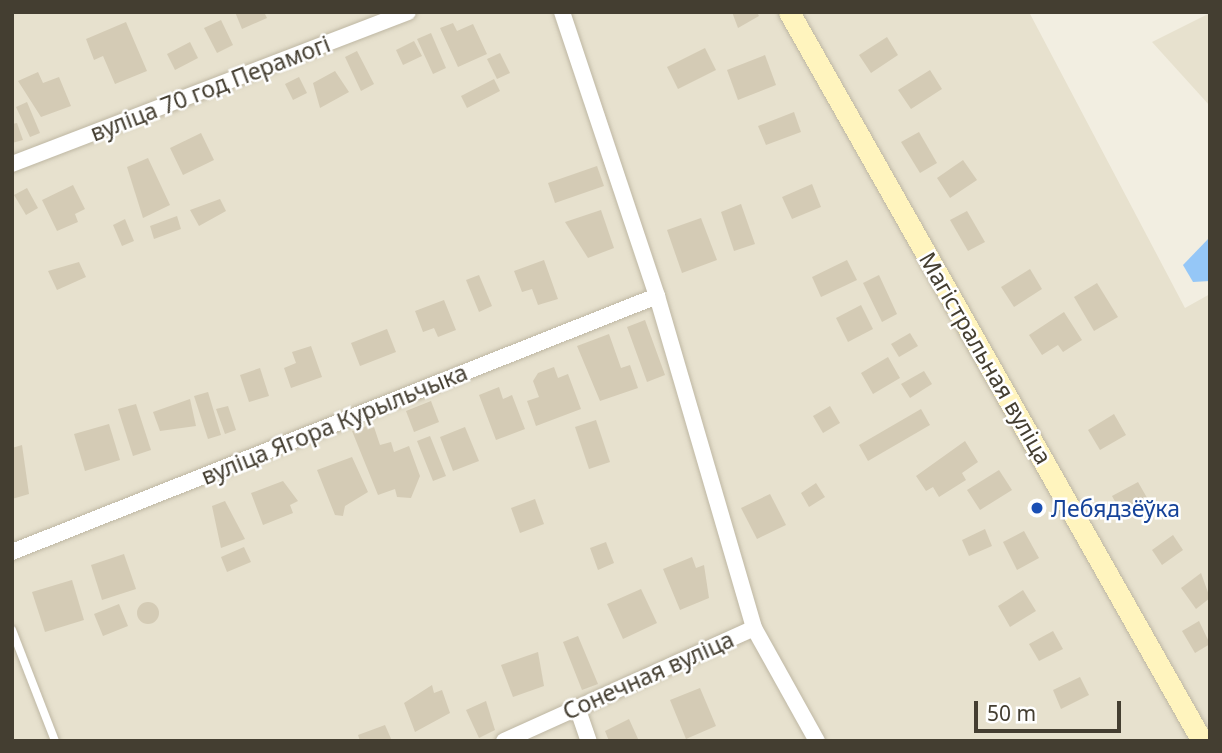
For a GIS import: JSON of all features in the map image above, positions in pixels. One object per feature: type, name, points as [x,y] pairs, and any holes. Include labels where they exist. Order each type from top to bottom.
[{"type":"main road","name":"Магістральная вуліца","points":[[789,12],[1202,741]]},
{"type":"street","name":"вуліца 70 год Перамогі","points":[[12,164],[408,12]]},
{"type":"street","points":[[562,12],[657,296],[754,628],[817,741]]},
{"type":"street","name":"вуліца Ягора Курыльчыка","points":[[12,552],[657,296]]},
{"type":"street","name":"Сонечная вуліца","points":[[504,741],[754,628]]},
{"type":"street","points":[[577,707],[589,741]]},
{"type":"lane","points":[[12,630],[55,741]]},
{"type":"shaded area","name":"Лебядзёўка","points":[[12,12],[1029,12],[1185,308],[1210,294],[1210,741],[12,741]]},
{"type":"shaded area","points":[[1210,13],[1210,106],[1152,42]]},
{"type":"water","points":[[1210,237],[1210,281],[1193,282],[1183,265]]},
{"type":"building","points":[[235,12],[264,12],[267,18],[242,29]]},
{"type":"building","points":[[732,12],[757,12],[759,16],[738,28]]},
{"type":"building","points":[[221,20],[233,45],[217,53],[204,28]]},
{"type":"building","points":[[126,22],[147,71],[115,84],[103,56],[94,60],[86,39]]},
{"type":"building","points":[[453,23],[457,31],[473,24],[487,54],[458,67],[440,28]]},
{"type":"building","points":[[431,33],[446,68],[433,74],[417,39]]},
{"type":"building","points":[[887,37],[898,55],[871,73],[859,55]]},
{"type":"building","points":[[414,41],[422,56],[403,65],[396,50]]},
{"type":"building","points":[[190,42],[198,58],[175,70],[167,54]]},
{"type":"building","points":[[705,48],[716,70],[678,89],[667,67]]},
{"type":"building","points":[[357,51],[374,84],[361,91],[345,57]]},
{"type":"building","points":[[500,53],[510,73],[497,79],[487,59]]},
{"type":"building","points":[[765,55],[776,85],[738,100],[727,70]]},
{"type":"building","points":[[930,70],[942,89],[911,109],[898,90]]},
{"type":"building","points":[[335,71],[349,92],[320,108],[313,83]]},
{"type":"building","points":[[38,72],[43,83],[59,77],[71,106],[41,117],[18,81]]},
{"type":"building","points":[[299,77],[307,93],[293,100],[285,84]]},
{"type":"building","points":[[494,79],[500,91],[467,108],[461,96]]},
{"type":"building","points":[[27,102],[40,133],[30,137],[16,107]]},
{"type":"building","points":[[794,112],[801,132],[766,145],[758,126]]},
{"type":"building","points":[[17,123],[23,140],[12,143],[12,124]]},
{"type":"building","points":[[919,132],[937,163],[920,173],[901,142]]},
{"type":"building","points":[[201,133],[214,160],[183,175],[170,148]]},
{"type":"building","points":[[148,158],[170,205],[143,218],[127,167]]},
{"type":"building","points":[[963,160],[977,180],[950,198],[937,178]]},
{"type":"building","points":[[597,166],[604,186],[555,203],[548,183]]},
{"type":"building","points":[[812,184],[821,207],[792,219],[782,197]]},
{"type":"building","points":[[73,185],[85,209],[75,214],[78,222],[57,231],[42,200]]},
{"type":"building","points":[[27,188],[38,208],[26,215],[14,195]]},
{"type":"building","points":[[220,199],[226,211],[199,226],[190,210]]},
{"type":"building","points":[[741,204],[755,244],[734,251],[721,212]]},
{"type":"building","points":[[601,210],[614,248],[588,258],[565,222]]},
{"type":"building","points":[[967,211],[985,242],[968,251],[950,220]]},
{"type":"building","points":[[177,216],[181,229],[154,239],[150,226]]},
{"type":"building","points":[[701,218],[717,260],[682,273],[667,230]]},
{"type":"building","points":[[125,219],[134,241],[122,246],[113,225]]},
{"type":"building","points":[[544,260],[558,299],[538,305],[532,289],[522,292],[514,271]]},
{"type":"building","points":[[847,260],[857,280],[821,297],[812,277]]},
{"type":"building","points":[[79,262],[86,277],[57,290],[48,271]]},
{"type":"building","points":[[1030,269],[1042,289],[1014,307],[1001,287]]},
{"type":"building","points":[[479,275],[492,306],[479,312],[466,280]]},
{"type":"building","points":[[879,275],[897,314],[882,322],[863,283]]},
{"type":"building","points":[[1097,283],[1118,317],[1094,331],[1074,297]]},
{"type":"building","points":[[444,300],[456,330],[438,337],[434,328],[423,332],[415,311]]},
{"type":"building","points":[[861,305],[873,329],[848,342],[836,318]]},
{"type":"building","points":[[1064,312],[1082,340],[1063,352],[1058,345],[1042,355],[1029,335]]},
{"type":"building","points":[[645,320],[665,375],[647,382],[627,327]]},
{"type":"building","points":[[387,329],[396,352],[360,366],[351,343]]},
{"type":"building","points":[[910,333],[918,346],[899,357],[891,344]]},
{"type":"building","points":[[609,334],[621,368],[630,365],[638,388],[600,401],[577,346]]},
{"type":"building","points":[[311,346],[322,377],[291,388],[284,368],[296,363],[292,352]]},
{"type":"building","points":[[888,357],[900,378],[873,394],[861,373]]},
{"type":"building","points":[[554,367],[558,378],[568,374],[581,409],[536,426],[527,401],[539,397],[533,381],[538,373]]},
{"type":"building","points":[[260,368],[269,396],[249,402],[240,375]]},
{"type":"building","points":[[924,371],[932,384],[910,398],[901,384]]},
{"type":"building","points":[[499,387],[503,399],[512,395],[525,429],[496,440],[479,395]]},
{"type":"building","points":[[208,392],[221,435],[208,439],[194,396]]},
{"type":"building","points":[[190,399],[196,426],[160,431],[153,412]]},
{"type":"building","points":[[431,401],[439,422],[414,432],[406,411]]},
{"type":"building","points":[[136,404],[151,450],[133,456],[118,409]]},
{"type":"building","points":[[228,406],[236,430],[225,434],[216,409]]},
{"type":"building","points":[[830,406],[840,423],[823,433],[813,416]]},
{"type":"building","points":[[921,409],[930,425],[868,461],[859,445]]},
{"type":"building","points":[[1114,414],[1126,435],[1100,450],[1088,430]]},
{"type":"building","points":[[596,420],[610,462],[589,469],[575,427]]},
{"type":"building","points":[[109,424],[120,460],[85,471],[74,434]]},
{"type":"building","points":[[373,424],[380,445],[391,442],[394,452],[409,446],[420,476],[411,498],[397,497],[395,489],[378,495],[352,431]]},
{"type":"building","points":[[465,427],[479,461],[453,471],[440,437]]},
{"type":"building","points":[[430,436],[446,476],[433,481],[417,441]]},
{"type":"building","points":[[965,441],[978,462],[962,473],[966,480],[939,497],[933,487],[926,491],[916,476]]},
{"type":"building","points":[[22,445],[29,494],[12,499],[12,448]]},
{"type":"building","points":[[352,457],[368,492],[345,506],[343,516],[335,515],[317,470]]},
{"type":"building","points":[[999,470],[1012,490],[980,510],[967,490]]},
{"type":"building","points":[[283,481],[298,501],[290,505],[293,513],[263,525],[251,493]]},
{"type":"building","points":[[1138,482],[1150,503],[1124,518],[1112,496]]},
{"type":"building","points":[[816,483],[825,497],[809,507],[801,493]]},
{"type":"building","points":[[770,494],[786,525],[757,539],[741,508]]},
{"type":"building","points":[[535,499],[544,524],[520,533],[511,508]]},
{"type":"building","points":[[225,501],[245,539],[221,548],[212,506]]},
{"type":"building","points":[[985,529],[992,546],[969,556],[962,540]]},
{"type":"building","points":[[1024,531],[1039,558],[1017,570],[1003,542]]},
{"type":"building","points":[[1173,535],[1183,550],[1162,565],[1152,550]]},
{"type":"building","points":[[606,542],[614,563],[598,570],[590,548]]},
{"type":"building","points":[[244,547],[251,562],[227,572],[221,557]]},
{"type":"building","points":[[124,554],[136,589],[102,600],[91,565]]},
{"type":"building","points":[[692,557],[696,568],[704,565],[709,598],[680,610],[663,569]]},
{"type":"building","points":[[1201,573],[1210,598],[1196,609],[1181,588]]},
{"type":"building","points":[[72,580],[84,620],[45,632],[32,592]]},
{"type":"building","points":[[641,589],[657,623],[623,639],[607,604]]},
{"type":"building","points":[[1023,590],[1036,611],[1010,627],[998,606]]},
{"type":"building","points":[[148,602],[156,605],[159,613],[156,621],[148,624],[140,621],[137,613],[140,605]]},
{"type":"building","points":[[119,604],[128,626],[103,636],[94,614]]},
{"type":"building","points":[[1199,621],[1210,644],[1195,653],[1182,631]]},
{"type":"building","points":[[1053,631],[1063,649],[1039,661],[1029,644]]},
{"type":"building","points":[[578,636],[598,684],[582,690],[563,642]]},
{"type":"building","points":[[538,652],[544,686],[513,697],[501,665]]},
{"type":"building","points":[[1080,677],[1089,695],[1061,709],[1053,690]]},
{"type":"building","points":[[432,685],[434,693],[442,690],[450,713],[415,732],[404,703]]},
{"type":"building","points":[[700,688],[716,726],[686,739],[670,700]]},
{"type":"building","points":[[486,701],[495,730],[479,738],[466,710]]},
{"type":"building","points":[[629,719],[639,741],[609,741],[605,731]]},
{"type":"building","points":[[385,725],[392,741],[360,741],[358,735]]},
{"type":"place","name":"Лебядзёўка","points":[[1037,508]]}]
